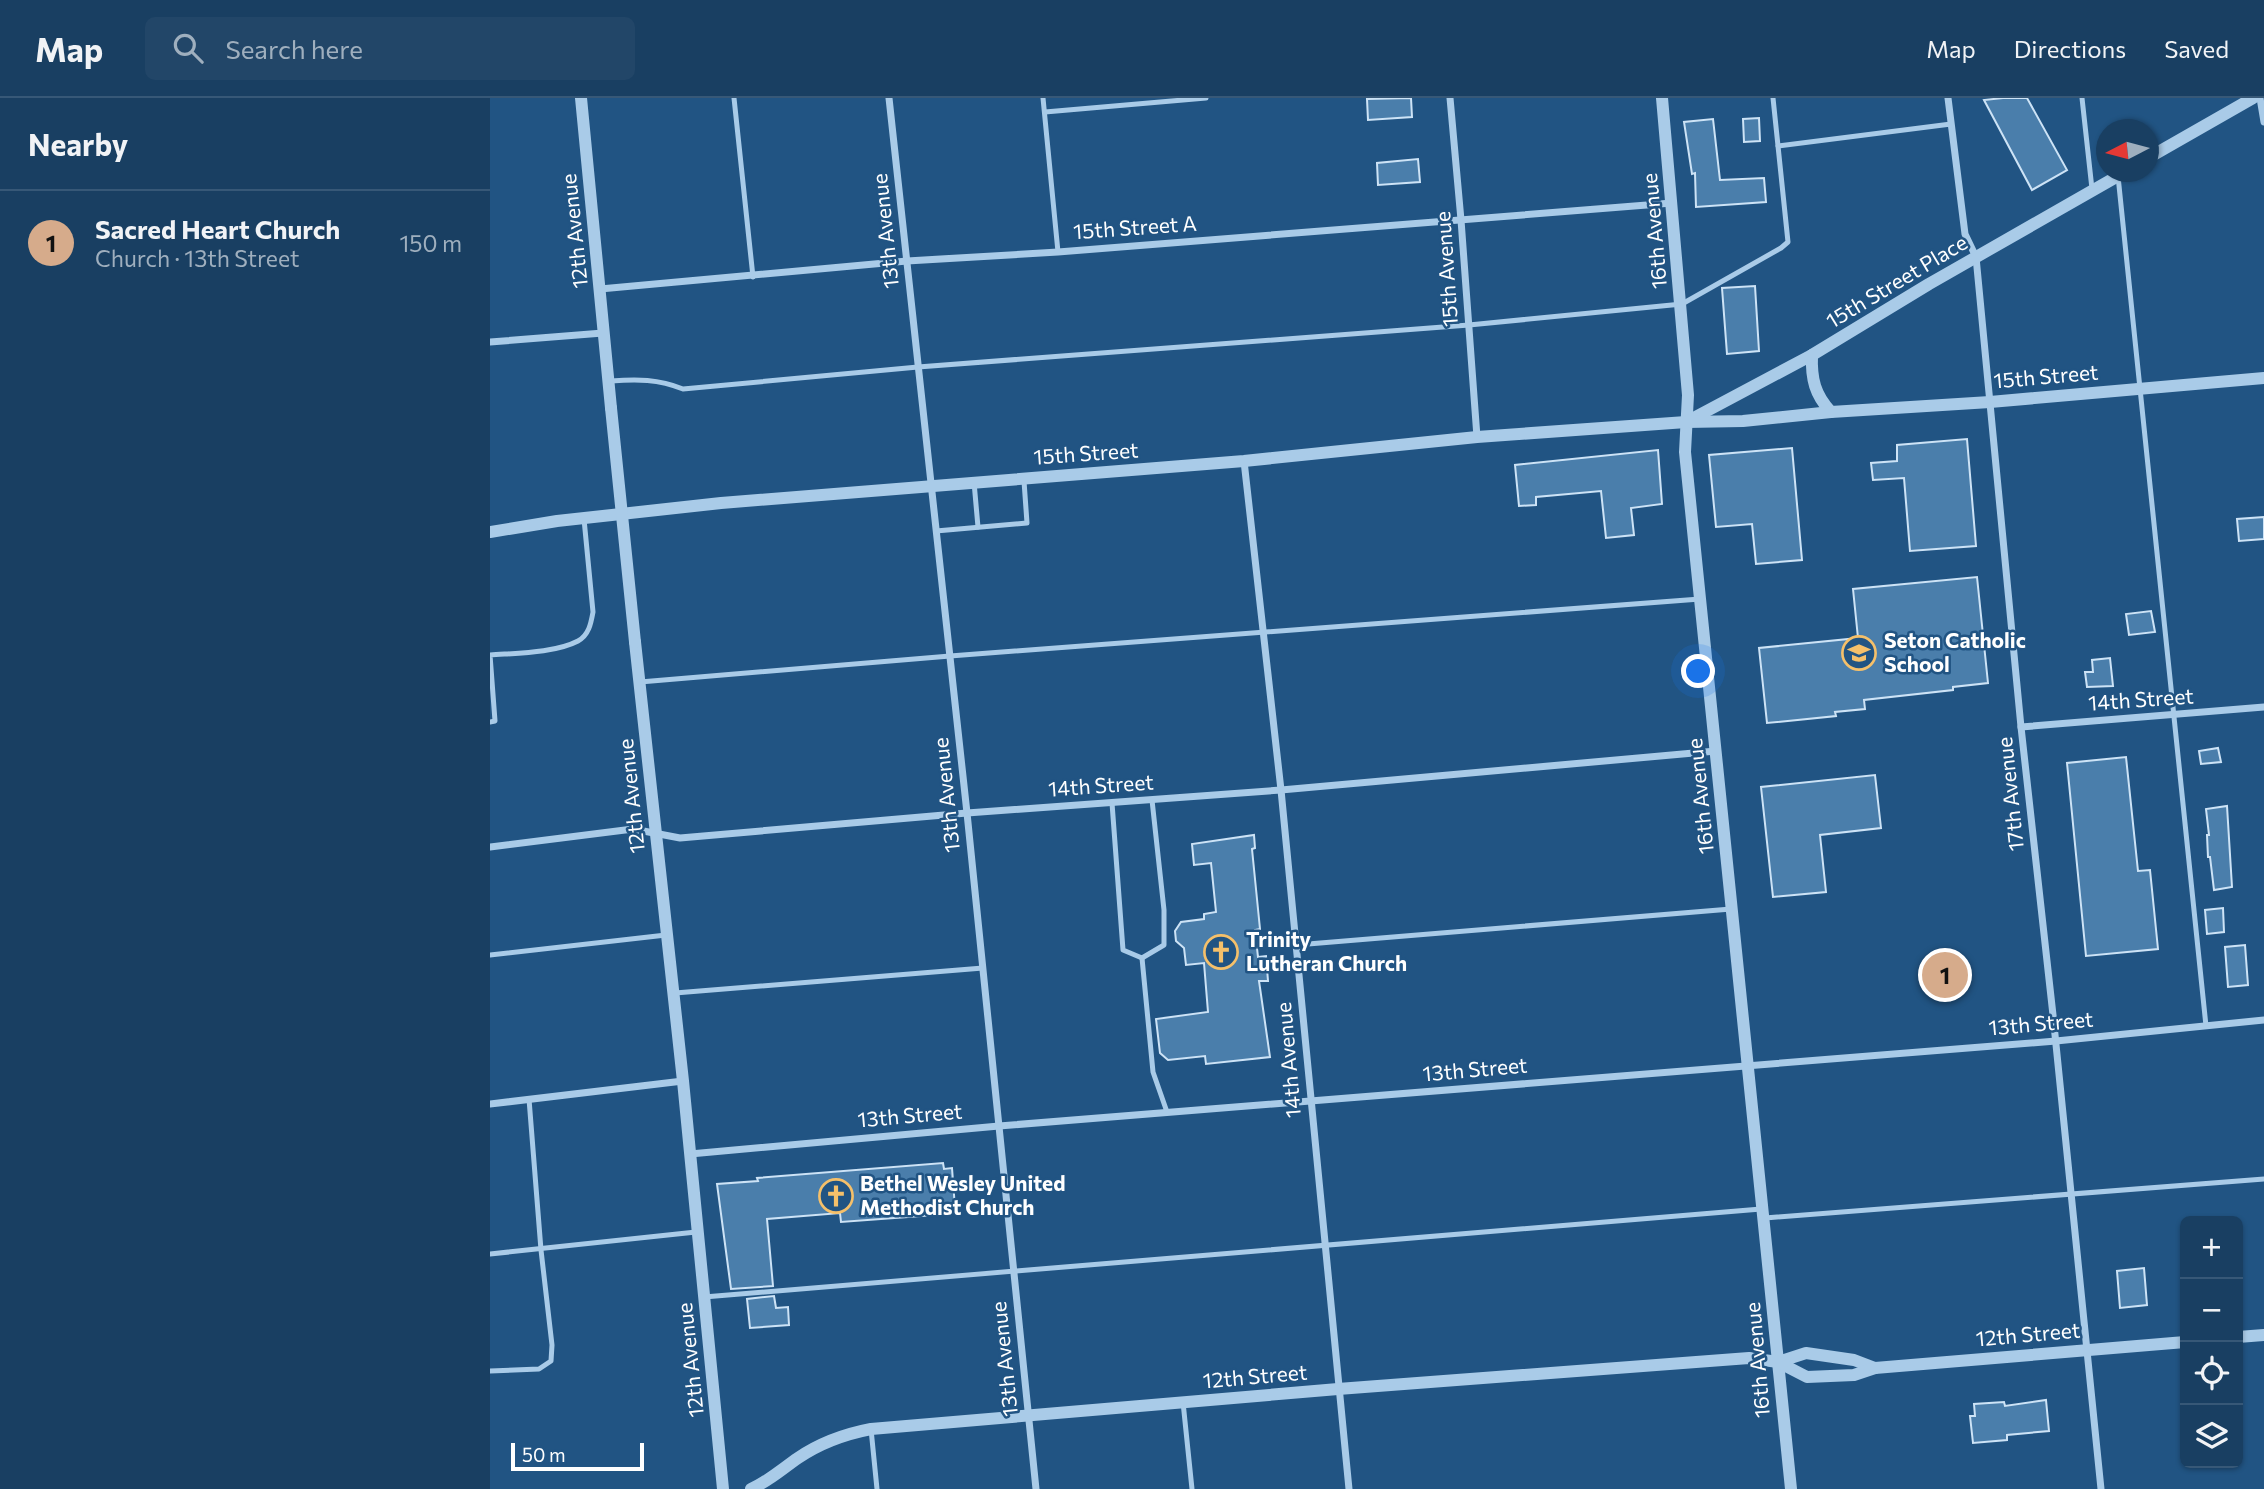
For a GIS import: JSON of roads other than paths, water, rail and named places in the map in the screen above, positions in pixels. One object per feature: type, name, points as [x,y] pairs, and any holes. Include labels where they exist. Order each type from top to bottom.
[{"type":"street","name":"12th Avenue","points":[[581,98],[723,1489]]},
{"type":"street","name":"13th Avenue","points":[[889,98],[967,813],[1036,1489]]},
{"type":"street","name":"15th Avenue","points":[[1450,98],[1476,437]]},
{"type":"street","name":"16th Avenue","points":[[1662,98],[1688,395],[1685,452],[1791,1489]]},
{"type":"street","name":"17th Avenue","points":[[1948,98],[1965,234],[1976,257],[2021,727],[2101,1489]]},
{"type":"street","points":[[2159,152],[2252,98]]},
{"type":"street","points":[[2260,98],[2264,122]]},
{"type":"street","name":"15th Street Place","points":[[1686,422],[1812,355],[2106,182]]},
{"type":"street","name":"15th Street A","points":[[600,289],[907,261],[1058,252],[1672,203]]},
{"type":"street","points":[[490,342],[604,334]]},
{"type":"street","points":[[1812,355],[1811,374],[1815,388],[1820,401],[1831,412]]},
{"type":"street","name":"15th Street","points":[[490,532],[583,518],[931,485],[1244,461],[1476,437],[1686,422],[1743,421],[2264,378]]},
{"type":"street","name":"14th Avenue","points":[[1244,461],[1281,790],[1349,1489]]},
{"type":"street","name":"14th Street","points":[[2021,727],[2264,707]]},
{"type":"street","name":"14th Street","points":[[490,847],[633,830],[680,838],[1281,790],[1716,751]]},
{"type":"street","name":"13th Street","points":[[690,1154],[1167,1112],[2056,1041],[2264,1020]]},
{"type":"street","points":[[490,1104],[683,1081]]},
{"type":"street","points":[[2243,1337],[2264,1335]]},
{"type":"street","name":"12th Street","points":[[751,1489],[766,1482],[816,1447],[871,1429],[1338,1389],[1749,1358],[1778,1362],[1807,1377],[1854,1375],[1875,1368],[2180,1342]]},
{"type":"street","name":"12th Street","points":[[1778,1362],[1806,1353],[1854,1360],[1875,1368]]},
{"type":"lane","points":[[734,98],[753,276]]},
{"type":"lane","points":[[1043,98],[1058,252]]},
{"type":"lane","points":[[1045,112],[1206,98]]},
{"type":"lane","points":[[608,381],[645,379],[665,382],[683,389],[918,367],[1469,325],[1682,304],[1788,242],[1773,98]]},
{"type":"lane","points":[[2081,98],[2092,190]]},
{"type":"lane","points":[[1778,146],[1951,124]]},
{"type":"lane","points":[[2123,182],[2206,1026]]},
{"type":"lane","points":[[936,531],[1027,523],[1024,478]]},
{"type":"lane","points":[[974,482],[978,527]]},
{"type":"lane","points":[[490,722],[495,721],[491,655],[541,651],[578,641],[591,626],[593,612],[583,518]]},
{"type":"lane","points":[[640,682],[1700,599]]},
{"type":"lane","points":[[1142,958],[1164,945],[1164,910],[1152,800]]},
{"type":"lane","points":[[1112,803],[1123,950],[1142,958]]},
{"type":"lane","points":[[1296,945],[1731,909]]},
{"type":"lane","points":[[490,955],[666,936]]},
{"type":"lane","points":[[1142,958],[1153,1072],[1167,1112]]},
{"type":"lane","points":[[672,994],[982,968]]},
{"type":"lane","points":[[490,1371],[539,1369],[551,1361],[552,1345],[541,1250],[529,1099]]},
{"type":"lane","points":[[704,1297],[1762,1213],[2072,1196],[2264,1179]]},
{"type":"lane","points":[[490,1254],[698,1232]]},
{"type":"lane","points":[[1183,1402],[1192,1489]]},
{"type":"lane","points":[[871,1429],[877,1489]]},
{"type":"place","name":"Seton Catholic School","points":[[1859,653]]},
{"type":"place","name":"Trinity Lutheran Church","points":[[1221,952]]},
{"type":"place","name":"Sacred Heart Church","points":[[1945,975]]},
{"type":"place","name":"Bethel Wesley United Methodist Church","points":[[836,1196]]}]
